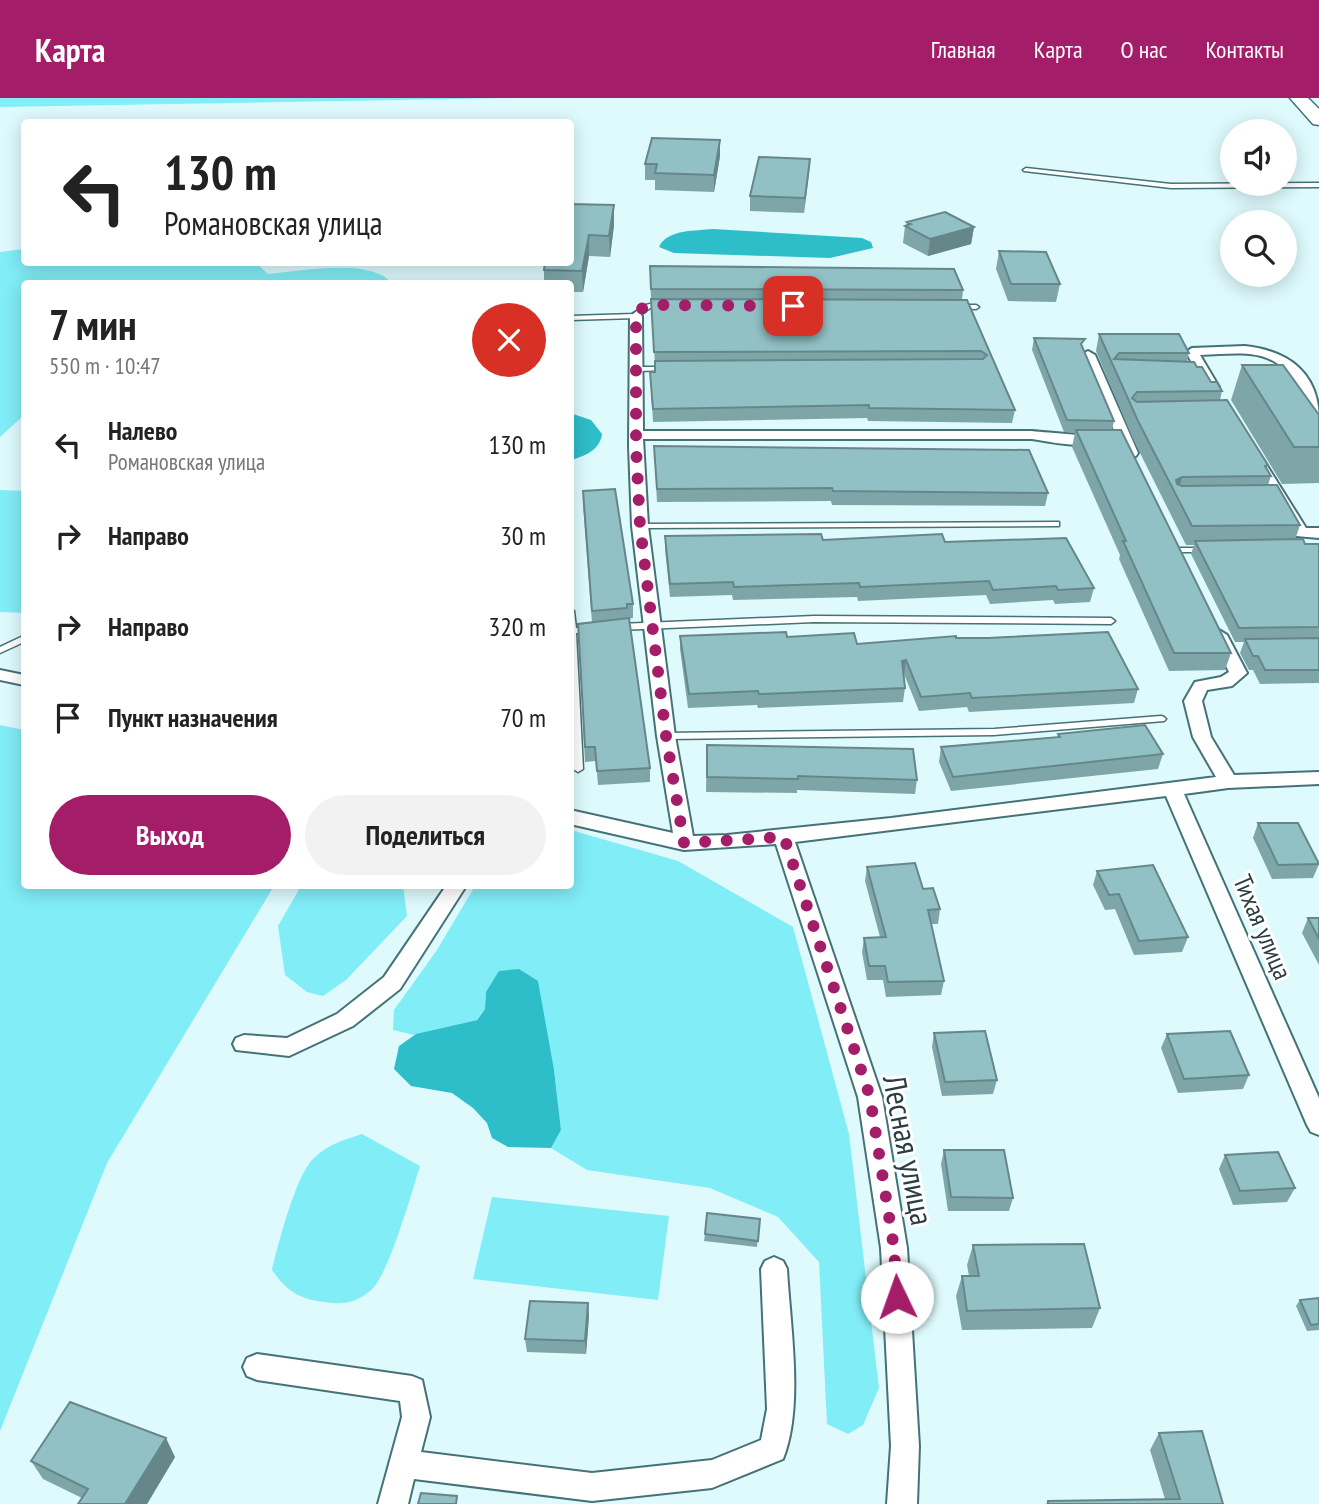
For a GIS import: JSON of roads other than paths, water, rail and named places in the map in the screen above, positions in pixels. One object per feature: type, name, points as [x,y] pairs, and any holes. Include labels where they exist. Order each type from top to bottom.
[{"type":"highway","points":[[1298,98],[1319,120]]},
{"type":"street","points":[[636,316],[636,440],[640,526],[666,736],[684,843]]},
{"type":"street","points":[[1221,402],[1199,375],[1192,352],[1242,350],[1276,355],[1294,369],[1298,389],[1319,416]]},
{"type":"street","points":[[1088,355],[1136,464]]},
{"type":"street","points":[[636,440],[931,440],[1037,446],[1063,440],[1124,440]]},
{"type":"street","points":[[1247,446],[1274,499],[1301,533],[1319,533]]},
{"type":"street","points":[[1214,624],[1233,648],[1238,673],[1226,681],[1202,686],[1193,701],[1202,737],[1228,782]]},
{"type":"street","points":[[0,675],[21,679]]},
{"type":"street","points":[[574,818],[684,843],[784,837],[1228,782],[1319,778]]},
{"type":"street","name":"Тихая улица","points":[[1173,790],[1319,1125]]},
{"type":"street","name":"Лесная улица","points":[[784,837],[870,1097],[894,1248],[905,1446],[902,1504]]},
{"type":"street","points":[[244,1044],[289,1047],[345,1020],[392,983],[454,889]]},
{"type":"street","points":[[404,1464],[592,1487],[712,1475],[773,1449],[781,1409],[774,1269]]},
{"type":"street","points":[[257,1367],[412,1389],[416,1417],[393,1504]]},
{"type":"lane","points":[[1026,170],[1171,186],[1319,185]]},
{"type":"lane","points":[[574,318],[636,316],[640,309],[649,306],[676,305]]},
{"type":"lane","points":[[949,307],[976,307]]},
{"type":"lane","points":[[636,369],[676,369]]},
{"type":"lane","points":[[640,526],[1056,524]]},
{"type":"lane","points":[[1178,550],[1216,550]]},
{"type":"lane","points":[[613,628],[654,624],[814,619],[1111,621]]},
{"type":"lane","points":[[574,631],[599,629]]},
{"type":"lane","points":[[0,650],[21,640]]},
{"type":"lane","points":[[574,677],[578,769]]},
{"type":"lane","points":[[666,736],[994,732],[1161,719]]}]
